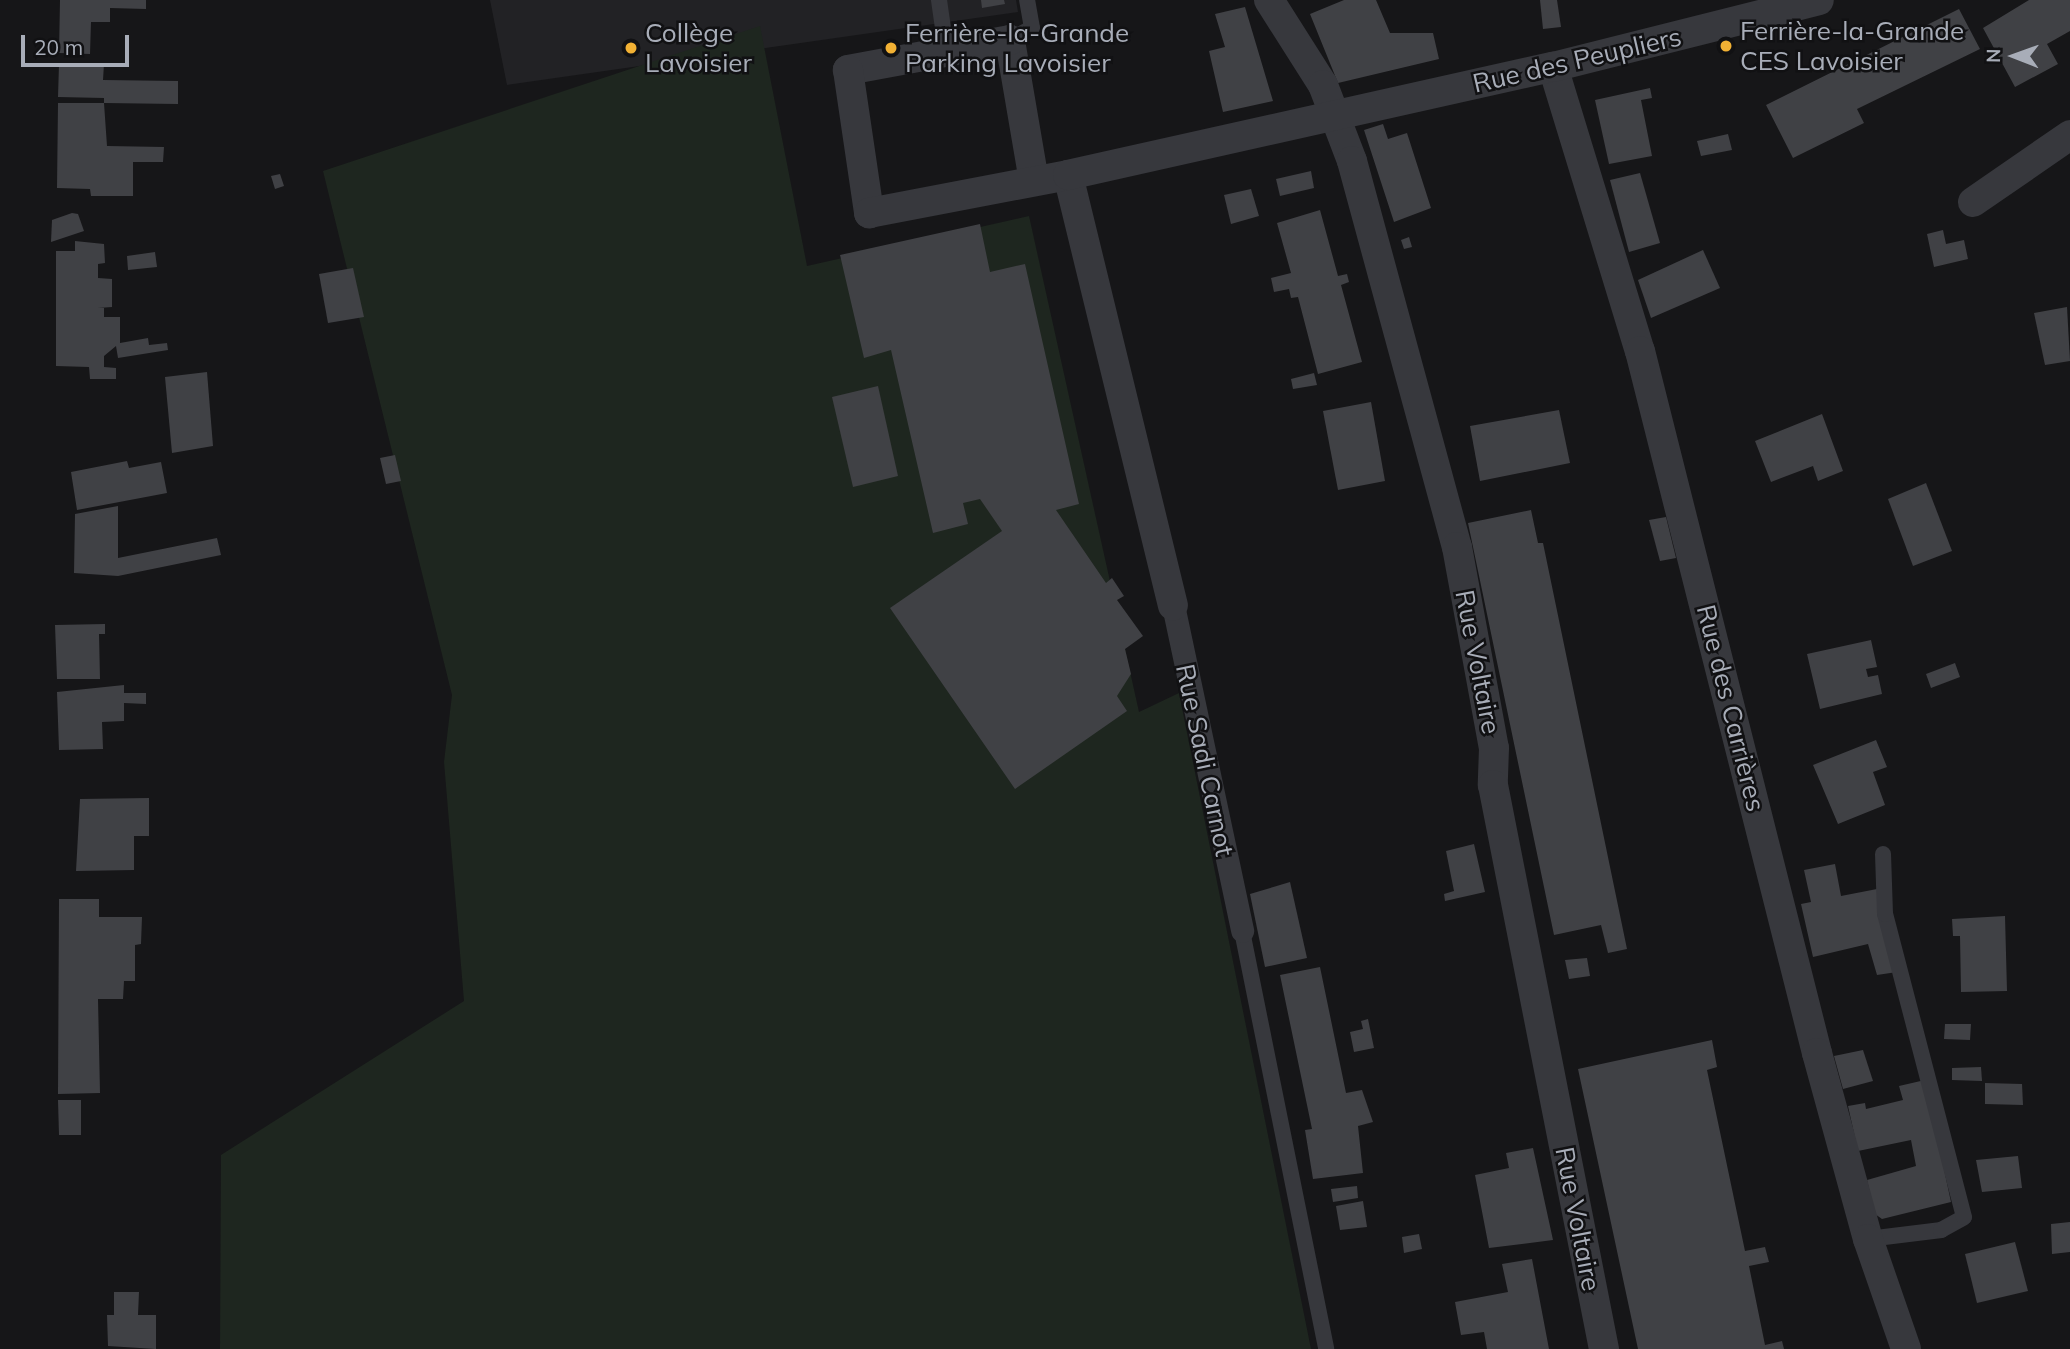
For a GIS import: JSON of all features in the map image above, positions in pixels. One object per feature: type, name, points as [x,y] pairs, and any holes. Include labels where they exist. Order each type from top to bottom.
[{"type":"street","name":"Rue Voltaire","points":[[1269,0],[1323,85],[1335,115],[1405,346],[1457,547],[1494,748],[1493,785],[1604,1349]]},
{"type":"street","name":"Rue des Peupliers","points":[[946,49],[848,70],[869,213],[1068,175],[1553,67],[1756,8],[1819,0]]},
{"type":"street","points":[[946,49],[1010,40],[1034,181]]},
{"type":"street","name":"Rue des Carrières","points":[[1553,67],[1640,351],[1868,1239],[1906,1349]]},
{"type":"street","points":[[1973,202],[2070,135]]},
{"type":"street","name":"Rue Sadi Carnot","points":[[1068,175],[1172,604],[1242,931]]},
{"type":"lane","points":[[939,0],[946,49]]},
{"type":"lane","points":[[1010,40],[1032,28],[1027,0]]},
{"type":"lane","points":[[1868,1239],[1941,1230],[1964,1217],[1885,914],[1883,854]]},
{"type":"lane","name":"Rue Sadi Carnot","points":[[1242,931],[1326,1349]]},
{"type":"shaded area","name":"Collège Lavoisier","points":[[490,0],[1016,0],[1018,12],[507,85]]},
{"type":"shaded area","points":[[760,26],[807,266],[1029,216],[1139,712],[1179,693],[1311,1349],[220,1349],[221,1155],[464,1001],[444,762],[452,695],[323,171]]},
{"type":"building","points":[[60,0],[146,0],[146,9],[110,8],[110,22],[91,22],[90,54],[59,53]]},
{"type":"building","points":[[981,0],[1004,0],[1005,4],[982,8]]},
{"type":"building","points":[[1344,0],[1376,0],[1390,33],[1433,33],[1439,59],[1338,83],[1310,14]]},
{"type":"building","points":[[1540,0],[1557,0],[1561,27],[1543,29]]},
{"type":"building","points":[[2029,0],[2070,0],[2070,31],[2047,44],[2058,64],[2015,87],[1983,28]]},
{"type":"building","points":[[1245,7],[1273,101],[1223,112],[1209,51],[1225,47],[1215,14]]},
{"type":"building","points":[[1959,9],[1980,49],[1857,109],[1864,123],[1793,158],[1766,105]]},
{"type":"building","points":[[59,64],[104,64],[103,80],[178,81],[178,104],[104,103],[104,98],[58,97]]},
{"type":"building","points":[[1650,88],[1652,98],[1641,100],[1652,156],[1609,164],[1595,100]]},
{"type":"building","points":[[58,103],[104,103],[107,146],[164,147],[163,162],[133,162],[133,196],[91,196],[90,189],[57,188]]},
{"type":"building","points":[[1383,124],[1388,139],[1407,133],[1431,208],[1394,222],[1364,130]]},
{"type":"building","points":[[1728,134],[1732,150],[1701,156],[1697,141]]},
{"type":"building","points":[[1311,171],[1314,188],[1280,196],[1276,179]]},
{"type":"building","points":[[1640,173],[1660,243],[1629,252],[1610,180]]},
{"type":"building","points":[[280,174],[284,186],[275,189],[271,176]]},
{"type":"building","points":[[1251,189],[1259,216],[1231,224],[1224,195]]},
{"type":"building","points":[[1320,210],[1338,276],[1347,274],[1349,282],[1341,285],[1362,362],[1318,374],[1298,297],[1291,298],[1289,289],[1274,292],[1271,278],[1291,273],[1277,223]]},
{"type":"building","points":[[72,213],[78,214],[84,231],[51,242],[52,220]]},
{"type":"building","points":[[980,224],[990,272],[1025,264],[1079,504],[1056,510],[1106,583],[1112,578],[1124,596],[1117,600],[1143,636],[1125,649],[1131,674],[1117,696],[1127,711],[1015,789],[890,608],[1002,531],[980,499],[963,503],[968,524],[933,533],[891,350],[864,358],[840,255]]},
{"type":"building","points":[[1943,230],[1946,244],[1964,240],[1968,259],[1934,267],[1927,234]]},
{"type":"building","points":[[1409,237],[1412,247],[1404,249],[1401,240]]},
{"type":"building","points":[[75,241],[104,244],[105,263],[98,264],[98,278],[112,279],[112,307],[98,308],[104,308],[104,317],[120,317],[120,343],[148,338],[149,345],[167,343],[168,350],[118,358],[116,346],[104,356],[104,367],[116,368],[116,379],[90,379],[89,367],[56,366],[56,251],[75,251]]},
{"type":"building","points":[[1703,250],[1720,288],[1651,318],[1638,280]]},
{"type":"building","points":[[155,252],[157,267],[128,270],[127,256]]},
{"type":"building","points":[[353,268],[364,317],[328,323],[319,274]]},
{"type":"building","points":[[2067,307],[2070,361],[2045,365],[2034,313]]},
{"type":"building","points":[[207,372],[213,446],[172,453],[165,377]]},
{"type":"building","points":[[1314,373],[1317,385],[1293,389],[1291,379]]},
{"type":"building","points":[[878,386],[898,476],[853,487],[832,397]]},
{"type":"building","points":[[1371,402],[1385,481],[1338,490],[1323,411]]},
{"type":"building","points":[[1559,410],[1570,463],[1480,481],[1470,426]]},
{"type":"building","points":[[1822,414],[1843,471],[1818,481],[1813,466],[1771,482],[1755,441]]},
{"type":"building","points":[[395,455],[401,481],[386,484],[380,458]]},
{"type":"building","points":[[127,461],[129,468],[161,462],[167,493],[77,510],[71,472]]},
{"type":"building","points":[[1926,483],[1952,551],[1913,566],[1888,499]]},
{"type":"building","points":[[118,506],[118,558],[217,538],[221,555],[118,576],[74,573],[75,514]]},
{"type":"building","points":[[1531,510],[1538,543],[1543,543],[1627,949],[1608,953],[1601,925],[1554,935],[1468,523]]},
{"type":"building","points":[[1666,517],[1676,558],[1660,561],[1649,520]]},
{"type":"building","points":[[105,624],[105,634],[99,634],[100,679],[57,679],[55,625]]},
{"type":"building","points":[[1871,640],[1877,667],[1866,669],[1868,677],[1878,675],[1882,694],[1820,709],[1807,654]]},
{"type":"building","points":[[1955,663],[1960,677],[1931,688],[1926,674]]},
{"type":"building","points":[[124,685],[124,693],[146,693],[146,704],[124,703],[124,721],[102,722],[103,749],[59,750],[57,692]]},
{"type":"building","points":[[1876,740],[1887,767],[1873,772],[1885,805],[1838,824],[1813,765]]},
{"type":"building","points":[[149,798],[149,836],[134,836],[134,870],[76,871],[80,799]]},
{"type":"building","points":[[1474,844],[1485,892],[1445,901],[1444,894],[1454,891],[1446,851]]},
{"type":"building","points":[[1835,864],[1841,896],[1877,889],[1897,972],[1877,975],[1868,944],[1813,957],[1801,904],[1811,902],[1804,870]]},
{"type":"building","points":[[1290,882],[1307,958],[1265,967],[1250,894]]},
{"type":"building","points":[[59,899],[99,899],[99,917],[142,917],[141,944],[135,945],[135,981],[124,981],[123,999],[98,999],[100,1093],[58,1094]]},
{"type":"building","points":[[2005,916],[2007,991],[1961,992],[1960,936],[1953,936],[1952,919]]},
{"type":"building","points":[[1587,958],[1590,976],[1569,979],[1565,960]]},
{"type":"building","points":[[1320,967],[1346,1093],[1362,1090],[1373,1122],[1358,1126],[1363,1173],[1313,1179],[1305,1130],[1312,1129],[1280,975]]},
{"type":"building","points":[[1368,1019],[1374,1048],[1354,1052],[1350,1032],[1363,1029],[1361,1021]]},
{"type":"building","points":[[1945,1024],[1971,1024],[1970,1040],[1944,1039]]},
{"type":"building","points":[[1712,1040],[1717,1067],[1707,1070],[1745,1251],[1765,1247],[1769,1262],[1749,1266],[1765,1345],[1782,1341],[1784,1349],[1638,1349],[1578,1069]]},
{"type":"building","points":[[1863,1050],[1873,1081],[1843,1089],[1834,1056]]},
{"type":"building","points":[[1981,1067],[1982,1081],[1952,1080],[1952,1068]]},
{"type":"building","points":[[1925,1080],[1951,1202],[1882,1219],[1875,1214],[1867,1180],[1916,1166],[1911,1140],[1858,1151],[1848,1106],[1865,1103],[1866,1109],[1903,1100],[1899,1086]]},
{"type":"building","points":[[1985,1083],[2022,1084],[2023,1105],[1985,1104]]},
{"type":"building","points":[[58,1100],[81,1100],[81,1135],[59,1135]]},
{"type":"building","points":[[1533,1148],[1553,1240],[1489,1248],[1475,1175],[1509,1168],[1506,1153]]},
{"type":"building","points":[[2018,1156],[2022,1188],[1982,1192],[1976,1160]]},
{"type":"building","points":[[1357,1186],[1358,1198],[1333,1202],[1331,1189]]},
{"type":"building","points":[[1363,1201],[1367,1227],[1340,1230],[1336,1206]]},
{"type":"building","points":[[2070,1222],[2070,1252],[2052,1254],[2051,1224]]},
{"type":"building","points":[[1419,1234],[1422,1249],[1404,1253],[1402,1237]]},
{"type":"building","points":[[2015,1242],[2028,1291],[1977,1303],[1965,1254]]},
{"type":"building","points":[[1532,1259],[1549,1349],[1487,1349],[1484,1332],[1461,1335],[1455,1302],[1508,1292],[1502,1264]]},
{"type":"building","points":[[114,1292],[139,1292],[138,1315],[156,1315],[156,1349],[108,1346],[107,1315],[114,1315]]},
{"type":"place","name":"Ferrière-la-Grande CES Lavoisier","points":[[1726,46]]},
{"type":"place","name":"Collège Lavoisier","points":[[631,48]]},
{"type":"place","name":"Ferrière-la-Grande Parking Lavoisier","points":[[891,48]]}]
